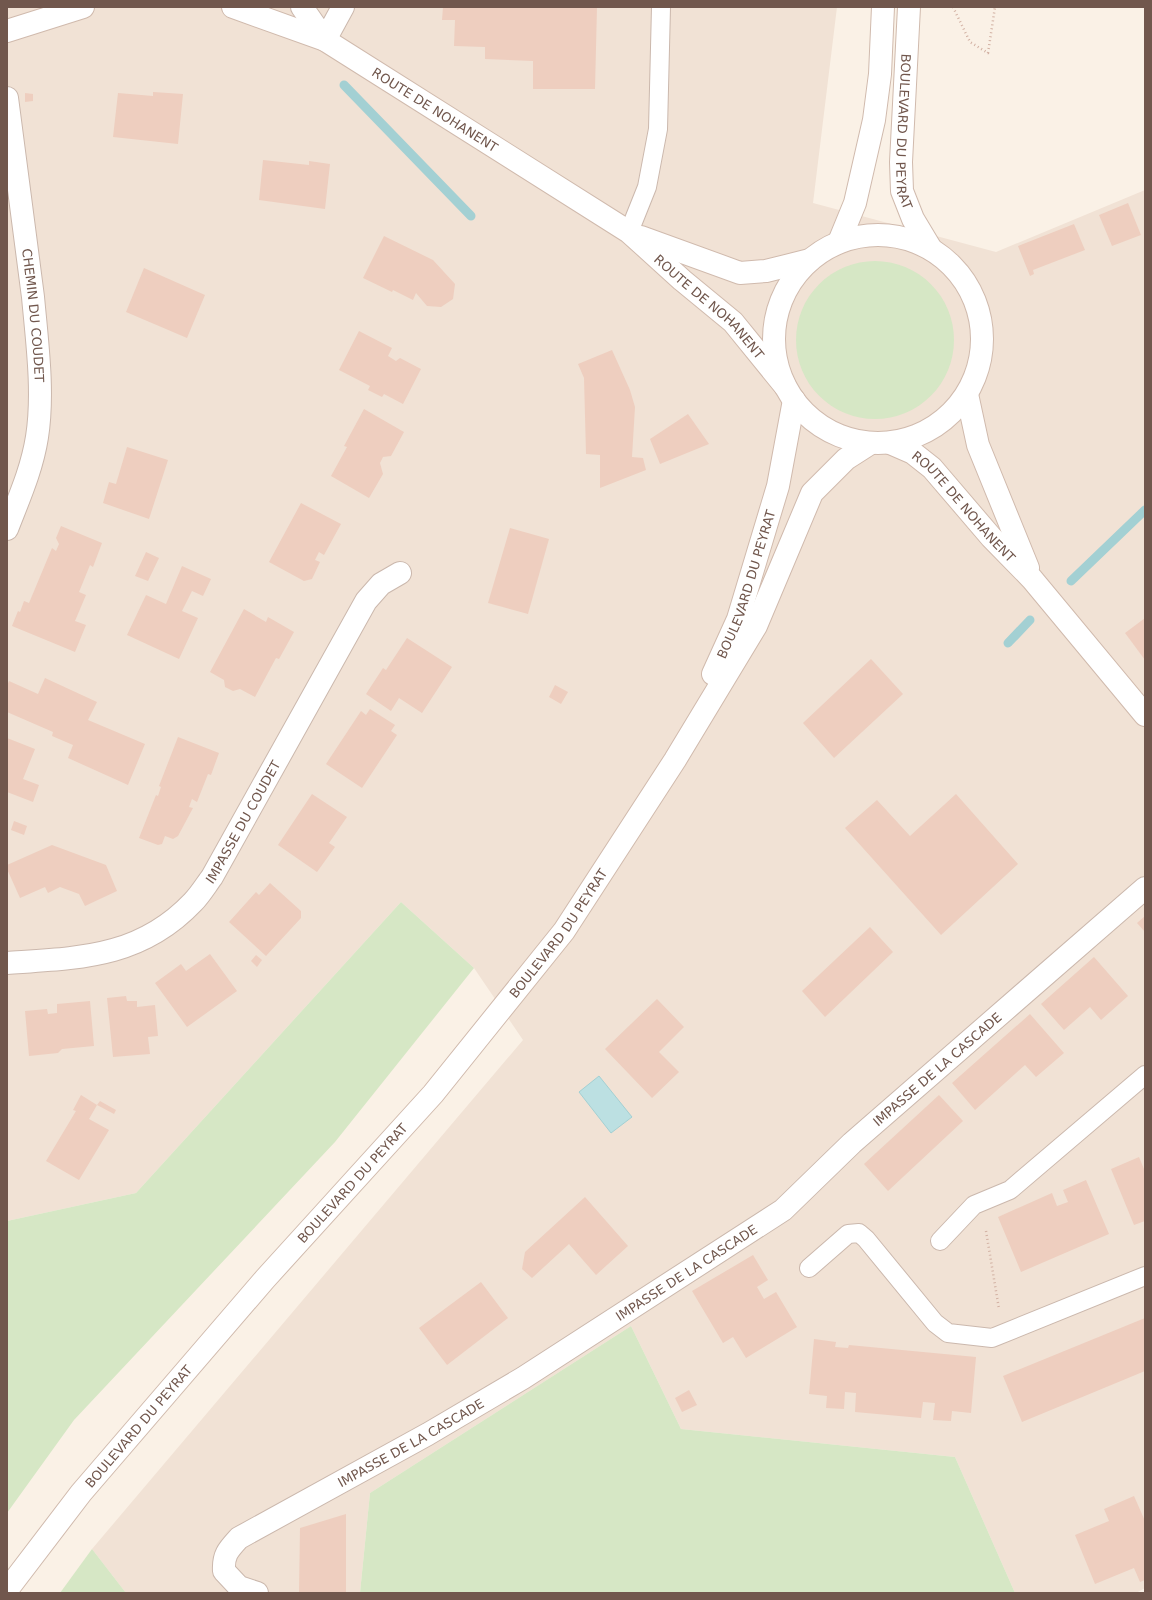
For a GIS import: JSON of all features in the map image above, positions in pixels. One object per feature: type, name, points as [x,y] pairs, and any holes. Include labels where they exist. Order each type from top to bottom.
[{"type":"main road","points":[[7,31],[83,7]]},
{"type":"main road","name":"ROUTE DE NOHANENT","points":[[233,7],[325,40],[629,232],[682,280],[733,322],[809,417],[828,430],[849,439],[880,443],[913,453],[932,468],[991,537],[1032,579],[1145,715]]},
{"type":"main road","points":[[302,7],[325,40],[343,7]]},
{"type":"main road","name":"BOULEVARD DU PEYRAT","points":[[839,242],[855,203],[874,120],[880,74],[883,7]]},
{"type":"main road","name":"BOULEVARD DU PEYRAT","points":[[909,7],[901,162],[902,191],[913,219],[931,249]]},
{"type":"main road","name":"CHEMIN DU COUDET","points":[[7,98],[32,292],[36,329],[40,401],[37,436],[30,470],[7,529]]},
{"type":"main road","name":"ROUTE DE NOHANENT","points":[[629,232],[740,273],[766,271],[810,260]]},
{"type":"main road","points":[[790,393],[776,360],[774,332],[780,306],[792,281],[810,260],[839,242],[862,236],[886,235],[910,239],[931,249],[950,264],[965,282],[976,303],[981,325],[982,349],[977,372],[967,394],[947,418],[920,434],[880,443]]},
{"type":"main road","name":"BOULEVARD DU PEYRAT","points":[[675,760],[738,619],[778,486],[790,393]]},
{"type":"main road","name":"ROUTE DE NOHANENT","points":[[967,394],[978,445],[1032,579]]},
{"type":"main road","name":"BOULEVARD DU PEYRAT","points":[[7,1590],[81,1493],[260,1284],[433,1094],[564,931],[675,760],[756,626],[812,492],[846,459],[880,443]]},
{"type":"main road","name":"IMPASSE DU COUDET","points":[[7,963],[81,958],[143,940],[160,930],[194,901],[212,877],[366,601],[380,584],[400,573]]},
{"type":"main road","name":"IMPASSE DE LA CASCADE","points":[[257,1593],[239,1588],[224,1571],[223,1561],[228,1550],[239,1538],[422,1437],[523,1378],[783,1210],[852,1143],[1145,888]]},
{"type":"lane","points":[[629,232],[647,187],[658,129],[661,7]]},
{"type":"lane","points":[[940,1241],[974,1205],[1010,1190],[1145,1075]]},
{"type":"lane","points":[[809,1268],[848,1234],[859,1233],[866,1239],[935,1323],[948,1333],[992,1338],[1145,1276]]},
{"type":"path","points":[[953,7],[970,42],[988,53],[995,7]]},
{"type":"path","points":[[974,1205],[985,1224],[1000,1321],[1004,1333]]},
{"type":"shaded area","points":[[7,7],[837,7],[813,203],[996,252],[1145,190],[1145,1588],[1136,1593],[1015,1593],[955,1457],[681,1429],[631,1326],[370,1493],[360,1593],[126,1593],[92,1549],[523,1040],[474,968],[401,902],[136,1193],[7,1221]]},
{"type":"green space","points":[[875,261],[905,267],[919,274],[931,284],[941,296],[948,310],[954,340],[948,370],[941,384],[931,396],[919,406],[905,413],[875,419],[845,413],[831,406],[819,396],[809,384],[802,370],[796,340],[802,310],[809,296],[819,284],[831,274],[845,267]]},
{"type":"green space","points":[[401,902],[474,968],[335,1142],[74,1420],[7,1513],[7,1221],[136,1193]]},
{"type":"green space","points":[[631,1326],[681,1429],[955,1457],[1015,1593],[360,1593],[370,1493]]},
{"type":"green space","points":[[92,1549],[126,1593],[60,1593]]},
{"type":"water","points":[[599,1076],[632,1117],[611,1133],[579,1092]]},
{"type":"building","points":[[443,7],[597,7],[595,89],[533,89],[533,61],[485,59],[485,47],[454,46],[455,20],[442,20]]},
{"type":"building","points":[[153,92],[183,94],[178,144],[113,137],[118,93],[153,96]]},
{"type":"building","points":[[25,93],[33,94],[33,101],[25,102]]},
{"type":"building","points":[[263,160],[309,165],[309,161],[330,164],[325,209],[259,200]]},
{"type":"building","points":[[1128,203],[1141,235],[1112,246],[1099,215]]},
{"type":"building","points":[[1074,224],[1085,250],[1033,270],[1034,274],[1030,276],[1018,246]]},
{"type":"building","points":[[384,236],[433,260],[455,284],[453,299],[441,307],[427,306],[416,293],[413,300],[363,278]]},
{"type":"building","points":[[144,268],[205,295],[187,338],[126,312]]},
{"type":"building","points":[[359,331],[392,348],[388,356],[396,361],[400,358],[421,369],[403,404],[384,394],[382,397],[368,390],[370,386],[339,370]]},
{"type":"building","points":[[612,350],[630,390],[635,407],[632,457],[643,458],[646,470],[600,488],[600,455],[586,454],[584,378],[578,364]]},
{"type":"building","points":[[364,409],[404,432],[391,456],[383,457],[380,463],[383,474],[369,498],[331,476],[347,447],[344,446]]},
{"type":"building","points":[[688,414],[709,444],[660,464],[650,439]]},
{"type":"building","points":[[127,447],[168,460],[149,519],[103,503],[109,482],[116,484]]},
{"type":"building","points":[[301,503],[341,524],[324,555],[319,552],[315,560],[320,562],[312,579],[304,581],[269,562]]},
{"type":"building","points":[[61,526],[102,543],[93,567],[90,565],[79,592],[86,595],[75,621],[86,625],[75,652],[12,626],[24,601],[29,603],[52,548],[56,551],[59,544],[56,538]]},
{"type":"building","points":[[510,528],[549,539],[528,614],[488,603]]},
{"type":"building","points":[[146,552],[159,558],[148,581],[135,576]]},
{"type":"building","points":[[182,566],[211,579],[203,596],[192,591],[182,611],[198,618],[179,659],[127,635],[146,595],[166,604]]},
{"type":"building","points":[[244,609],[266,622],[268,617],[294,632],[279,659],[276,658],[255,697],[240,689],[233,691],[225,687],[224,680],[210,672]]},
{"type":"building","points":[[1145,618],[1145,660],[1125,633]]},
{"type":"building","points":[[407,638],[452,667],[422,713],[399,698],[391,711],[366,694],[383,668],[386,670]]},
{"type":"building","points":[[871,659],[903,694],[834,758],[803,723]]},
{"type":"building","points":[[45,678],[97,702],[88,720],[145,744],[128,785],[68,758],[73,745],[52,736],[53,732],[7,712],[7,686],[9,681],[38,694]]},
{"type":"building","points":[[555,685],[568,692],[561,704],[549,697]]},
{"type":"building","points":[[370,709],[395,725],[391,731],[397,735],[362,788],[326,764],[361,711],[366,715]]},
{"type":"building","points":[[178,737],[219,753],[211,775],[208,774],[197,802],[192,799],[189,807],[193,808],[178,836],[173,839],[165,836],[162,844],[158,845],[139,838],[156,795],[158,796],[161,787],[159,786]]},
{"type":"building","points":[[7,738],[35,749],[23,779],[39,785],[33,802],[7,792]]},
{"type":"building","points":[[312,794],[347,817],[329,843],[335,847],[317,872],[278,845]]},
{"type":"building","points":[[956,794],[1018,864],[941,935],[845,828],[877,800],[910,836]]},
{"type":"building","points":[[14,821],[27,826],[24,835],[11,830]]},
{"type":"building","points":[[52,845],[106,865],[117,891],[85,906],[79,894],[60,887],[48,893],[45,887],[20,898],[7,869],[7,865]]},
{"type":"building","points":[[270,883],[301,911],[301,918],[266,956],[229,922],[256,892],[259,895]]},
{"type":"building","points":[[1145,916],[1145,932],[1137,923]]},
{"type":"building","points":[[870,927],[893,952],[825,1017],[802,991]]},
{"type":"building","points":[[210,954],[237,991],[187,1027],[155,983],[181,964],[186,971]]},
{"type":"building","points":[[256,955],[262,960],[257,967],[251,961]]},
{"type":"building","points":[[1094,957],[1128,996],[1101,1020],[1090,1007],[1064,1030],[1041,1004]]},
{"type":"building","points":[[126,996],[127,1001],[137,1001],[137,1007],[155,1005],[158,1036],[148,1037],[150,1054],[113,1057],[107,998]]},
{"type":"building","points":[[657,999],[684,1027],[659,1052],[679,1072],[652,1098],[605,1049]]},
{"type":"building","points":[[90,1001],[94,1046],[62,1049],[58,1053],[29,1056],[25,1011],[47,1009],[48,1014],[57,1013],[57,1004]]},
{"type":"building","points":[[1030,1014],[1064,1053],[1036,1077],[1025,1065],[975,1110],[952,1083]]},
{"type":"building","points":[[81,1095],[97,1105],[89,1119],[109,1130],[79,1180],[46,1161],[76,1111],[73,1110]]},
{"type":"building","points":[[939,1095],[963,1121],[888,1191],[864,1164]]},
{"type":"building","points":[[100,1101],[116,1110],[114,1114],[97,1105]]},
{"type":"building","points":[[1139,1157],[1145,1169],[1145,1221],[1134,1225],[1111,1169]]},
{"type":"building","points":[[1086,1180],[1109,1234],[1021,1272],[998,1217],[1052,1193],[1057,1206],[1068,1202],[1063,1190]]},
{"type":"building","points":[[585,1197],[628,1246],[596,1275],[569,1244],[532,1278],[522,1269],[525,1252]]},
{"type":"building","points":[[753,1255],[768,1280],[757,1287],[764,1299],[776,1292],[797,1327],[746,1358],[733,1337],[723,1343],[692,1291]]},
{"type":"building","points":[[481,1282],[508,1318],[447,1365],[419,1328]]},
{"type":"building","points":[[1145,1318],[1145,1371],[1022,1422],[1003,1376]]},
{"type":"building","points":[[814,1339],[836,1342],[835,1347],[848,1348],[849,1345],[976,1357],[971,1413],[952,1411],[951,1421],[933,1420],[935,1403],[923,1402],[921,1418],[855,1412],[856,1393],[845,1392],[844,1409],[826,1408],[827,1396],[809,1394]]},
{"type":"building","points":[[689,1390],[697,1405],[682,1412],[675,1398]]},
{"type":"building","points":[[1134,1496],[1145,1521],[1145,1580],[1140,1582],[1134,1568],[1095,1584],[1075,1535],[1109,1521],[1104,1509]]},
{"type":"building","points":[[346,1514],[346,1593],[299,1593],[300,1528]]},
{"type":"waterway","points":[[344,85],[471,216]]},
{"type":"waterway","points":[[1071,581],[1145,510]]},
{"type":"waterway","points":[[1008,643],[1030,620]]}]
